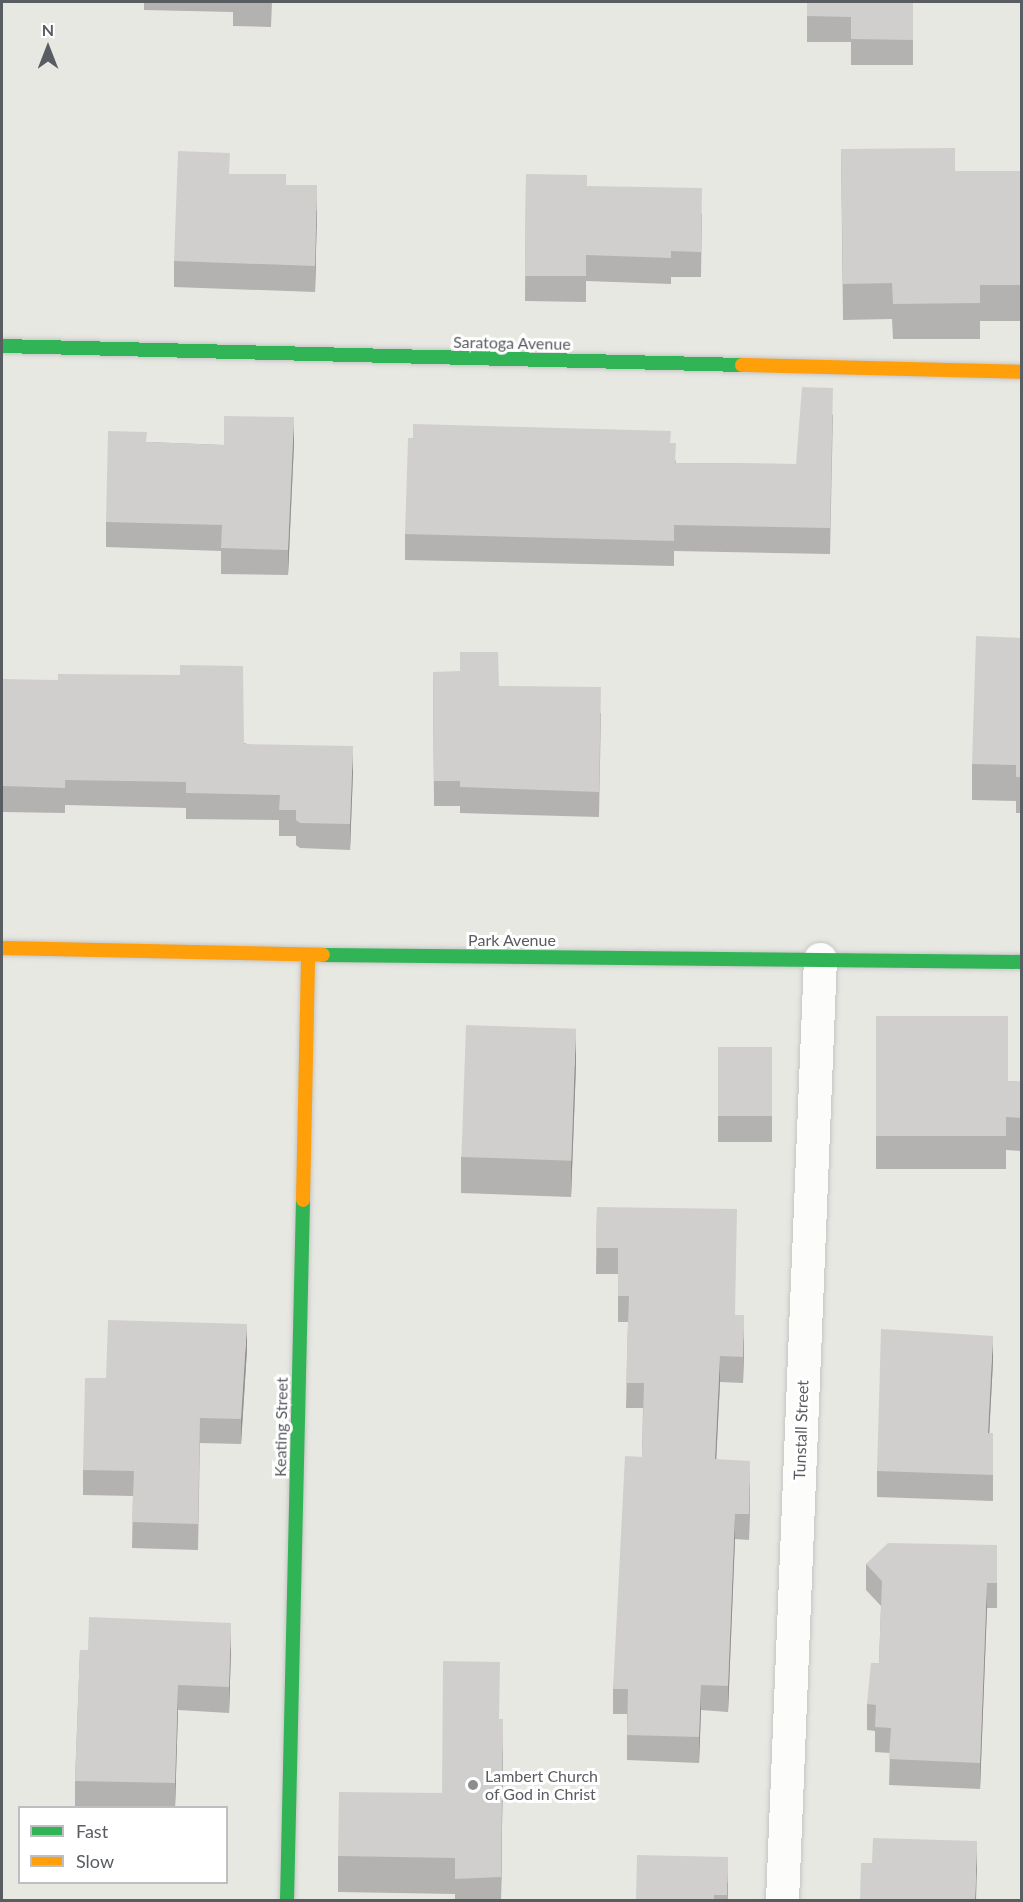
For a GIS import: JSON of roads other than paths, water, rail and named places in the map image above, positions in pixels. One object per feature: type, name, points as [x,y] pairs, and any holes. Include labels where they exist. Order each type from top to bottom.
[{"type":"street","name":"Saratoga Avenue","points":[[2,346],[1022,372]]},
{"type":"street","name":"Park Avenue","points":[[2,948],[308,955],[1022,962]]},
{"type":"street","name":"Keating Street","points":[[287,1900],[308,955]]},
{"type":"street","name":"Tunstall Street","points":[[782,1900],[820,959]]},
{"type":"place","name":"Lambert Church of God in Christ","points":[[473,1785]]}]
